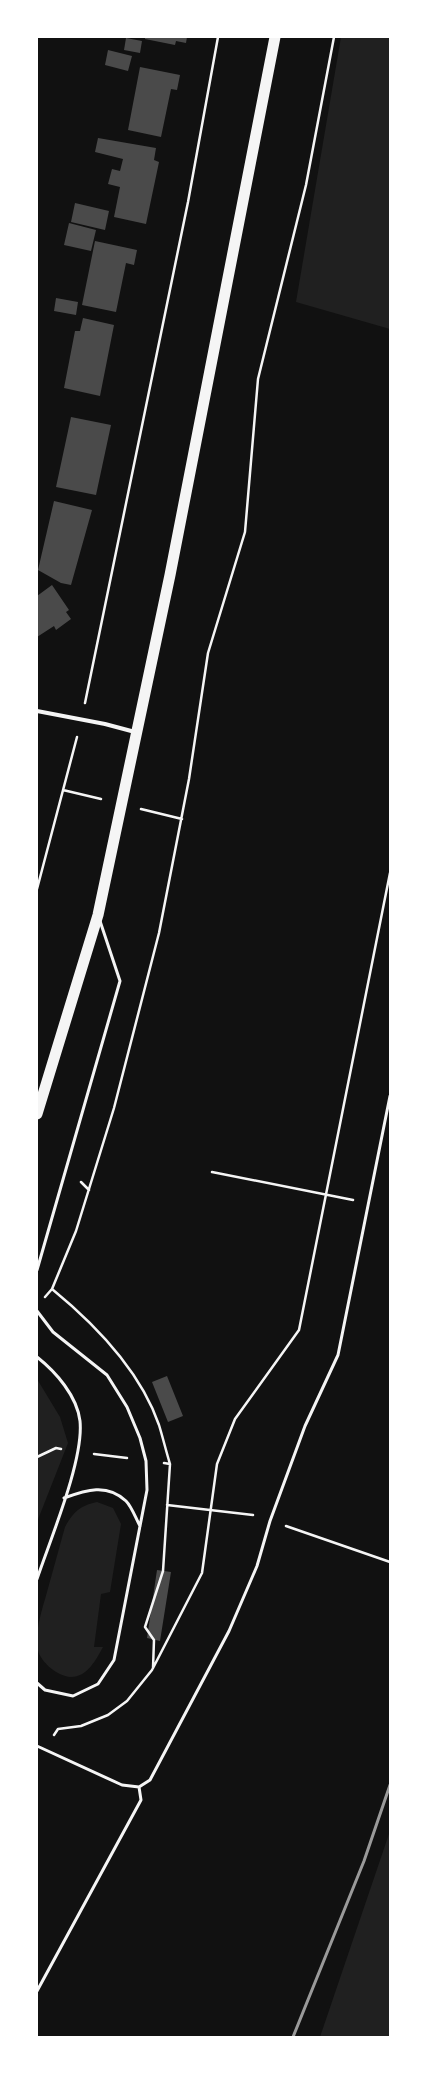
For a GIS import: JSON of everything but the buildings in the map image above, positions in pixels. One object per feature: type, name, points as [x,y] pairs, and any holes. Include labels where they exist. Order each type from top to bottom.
[{"type":"highway","points":[[37,1114],[98,915],[170,575],[275,37]]},
{"type":"street","points":[[37,711],[136,732]]},
{"type":"lane","points":[[37,1270],[120,981],[98,915]]},
{"type":"lane","points":[[37,1746],[122,1785],[140,1787],[150,1780],[229,1631],[257,1566],[270,1521],[304,1426],[338,1355],[390,1096]]},
{"type":"lane","points":[[37,1311],[53,1332],[107,1376],[127,1407],[140,1438],[146,1460],[147,1490],[114,1660],[98,1684],[73,1696],[45,1690],[37,1683]]},
{"type":"lane","points":[[37,1357],[47,1365],[70,1393],[80,1421],[78,1452],[37,1579]]},
{"type":"lane","points":[[64,1498],[87,1490],[110,1491],[127,1502],[140,1526]]},
{"type":"lane","points":[[37,1991],[141,1800],[140,1787]]},
{"type":"path","points":[[37,889],[82,720],[188,202],[218,37]]},
{"type":"path","points":[[170,1464],[159,1424],[141,1388],[117,1351],[52,1289],[76,1231],[114,1108],[159,933],[189,780],[208,653],[245,532],[258,379],[306,185],[334,37]]},
{"type":"path","points":[[46,1751],[58,1729],[81,1726],[108,1715],[127,1701],[152,1670],[202,1573],[218,1464],[235,1419],[299,1330],[390,873]]},
{"type":"path","points":[[212,1172],[368,1203]]},
{"type":"path","points":[[167,1505],[256,1515],[390,1562]]},
{"type":"shaded area","points":[[341,37],[390,37],[390,329],[296,302]]},
{"type":"shaded area","points":[[37,1379],[60,1417],[68,1443],[37,1522]]},
{"type":"shaded area","points":[[97,1502],[113,1508],[121,1524],[110,1592],[101,1594],[94,1647],[103,1647],[94,1662],[86,1671],[77,1676],[71,1677],[60,1674],[44,1662],[37,1646],[38,1625],[65,1527],[71,1517],[78,1510],[86,1505]]},
{"type":"shaded area","points":[[390,1831],[390,2037],[320,2037]]},
{"type":"railway","points":[[293,2037],[364,1861],[390,1785]]}]
